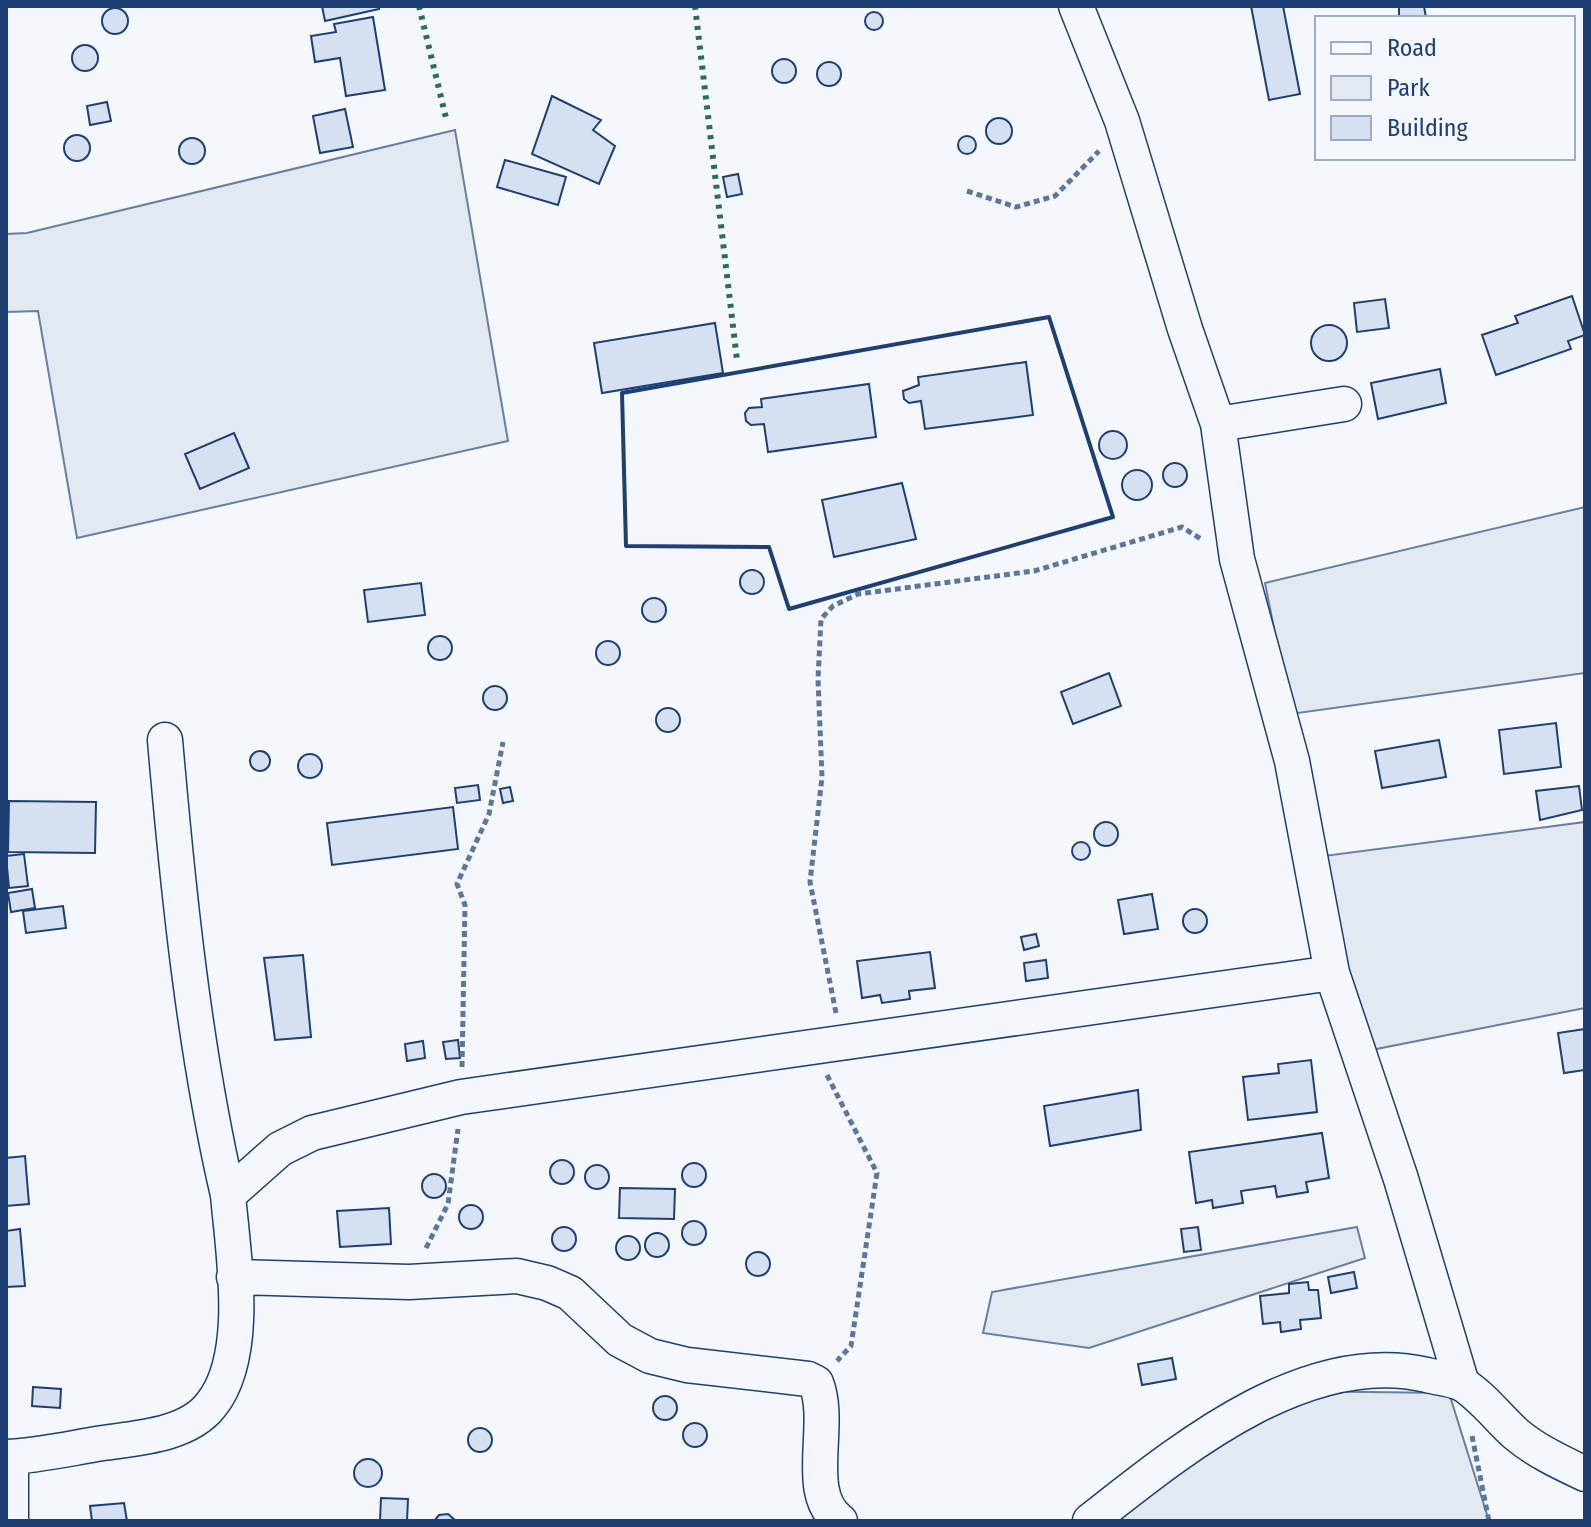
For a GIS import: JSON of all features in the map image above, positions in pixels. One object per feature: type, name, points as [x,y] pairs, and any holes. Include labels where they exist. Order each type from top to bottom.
[{"type":"street","points":[[1076,6],[1122,121],[1185,329],[1218,424],[1237,559],[1292,761],[1332,973],[1401,1179],[1462,1384]]},
{"type":"street","points":[[1218,424],[1344,404]]},
{"type":"street","points":[[11,1521],[8,1457],[153,1436],[183,1425],[211,1406],[228,1369],[237,1331],[228,1195],[213,1130],[176,852],[165,740]]},
{"type":"street","points":[[228,1195],[280,1149],[312,1133],[461,1097],[1332,973]]},
{"type":"street","points":[[234,1277],[409,1282],[517,1276],[547,1283],[570,1293],[620,1340],[650,1356],[816,1383],[824,1401],[820,1485],[825,1505],[840,1521]]},
{"type":"street","points":[[1090,1521],[1175,1453],[1241,1411],[1320,1381],[1369,1371],[1411,1371],[1462,1384],[1518,1436],[1585,1474]]},
{"type":"path","points":[[967,191],[1016,207],[1055,196],[1093,159],[1122,121]]},
{"type":"path","points":[[816,1383],[851,1346],[877,1173],[827,1045],[810,882],[822,777],[818,679],[821,619],[833,606],[858,594],[1034,571],[1182,527],[1237,559]]},
{"type":"path","points":[[409,1282],[448,1204],[461,1097],[465,905],[457,884],[489,814],[503,742]]},
{"type":"path","points":[[1462,1384],[1489,1521]]},
{"type":"green space","points":[[455,130],[508,441],[77,538],[38,311],[6,312],[6,234],[27,233]]},
{"type":"green space","points":[[1585,507],[1585,673],[1291,714],[1265,583]]},
{"type":"green space","points":[[1585,822],[1585,1008],[1361,1052],[1316,857]]},
{"type":"green space","points":[[1357,1227],[1365,1258],[1089,1348],[983,1333],[992,1292]]},
{"type":"green space","points":[[1284,1391],[1449,1393],[1489,1521],[1072,1521],[1080,1511]]},
{"type":"building","points":[[322,6],[378,6],[379,9],[325,21]]},
{"type":"building","points":[[1251,6],[1283,6],[1300,94],[1269,100]]},
{"type":"building","points":[[1399,6],[1424,6],[1426,16],[1399,16]]},
{"type":"building","points":[[115,8],[124,12],[128,21],[124,30],[115,34],[106,30],[102,21],[106,12]]},
{"type":"building","points":[[870,12],[878,12],[883,21],[881,28],[870,30],[865,25],[865,17]]},
{"type":"building","points":[[373,17],[385,90],[346,96],[340,58],[315,62],[311,36],[336,32],[334,24]]},
{"type":"building","points":[[85,45],[94,49],[98,58],[94,67],[85,71],[76,67],[72,58],[76,49]]},
{"type":"building","points":[[784,59],[793,62],[796,71],[793,80],[784,83],[775,80],[772,71],[775,62]]},
{"type":"building","points":[[829,62],[837,66],[841,74],[837,82],[829,86],[821,82],[817,74],[821,66]]},
{"type":"building","points":[[552,96],[601,120],[593,130],[615,146],[599,184],[532,154]]},
{"type":"building","points":[[107,102],[111,121],[90,125],[87,106]]},
{"type":"building","points":[[345,109],[353,147],[320,153],[313,116]]},
{"type":"building","points":[[999,118],[1008,122],[1012,131],[1008,140],[999,144],[990,140],[986,131],[990,122]]},
{"type":"building","points":[[77,135],[86,139],[90,148],[86,157],[77,161],[68,157],[64,148],[68,139]]},
{"type":"building","points":[[963,136],[971,136],[976,145],[974,152],[963,154],[958,149],[958,141]]},
{"type":"building","points":[[192,138],[201,142],[205,151],[201,160],[192,164],[183,160],[179,151],[183,142]]},
{"type":"building","points":[[505,160],[566,177],[558,205],[497,187]]},
{"type":"building","points":[[738,174],[742,194],[727,197],[723,177]]},
{"type":"building","points":[[1572,296],[1585,335],[1568,341],[1571,349],[1496,375],[1482,335],[1518,323],[1515,316]]},
{"type":"building","points":[[1385,299],[1389,328],[1357,332],[1354,303]]},
{"type":"building","points":[[715,323],[723,373],[602,393],[594,343]]},
{"type":"building","points":[[1329,325],[1341,331],[1347,343],[1341,355],[1329,361],[1317,355],[1311,343],[1317,331]]},
{"type":"building","points":[[1026,362],[1033,415],[925,429],[921,401],[909,403],[904,399],[903,391],[919,385],[918,377]]},
{"type":"building","points":[[1440,369],[1446,403],[1378,419],[1371,383]]},
{"type":"building","points":[[869,384],[876,437],[768,452],[764,424],[751,425],[746,421],[745,413],[749,408],[762,407],[761,399]]},
{"type":"building","points":[[1113,431],[1123,435],[1127,445],[1123,455],[1113,459],[1103,455],[1099,445],[1103,435]]},
{"type":"building","points":[[234,433],[249,468],[200,489],[185,454]]},
{"type":"building","points":[[1175,463],[1186,470],[1187,475],[1180,486],[1175,487],[1164,480],[1163,475],[1170,464]]},
{"type":"building","points":[[1137,470],[1148,474],[1152,485],[1148,496],[1137,500],[1126,496],[1122,485],[1126,474]]},
{"type":"building","points":[[902,483],[916,539],[834,557],[822,500]]},
{"type":"building","points":[[752,570],[763,577],[764,582],[757,593],[752,594],[741,587],[740,582],[747,571]]},
{"type":"building","points":[[421,583],[425,615],[368,622],[364,590]]},
{"type":"building","points":[[654,598],[665,605],[666,610],[659,621],[654,622],[643,615],[642,610],[649,599]]},
{"type":"building","points":[[440,636],[451,643],[452,648],[445,659],[440,660],[429,653],[428,648],[435,637]]},
{"type":"building","points":[[608,641],[619,648],[620,653],[613,664],[608,665],[597,658],[596,653],[603,642]]},
{"type":"building","points":[[1109,673],[1121,706],[1073,724],[1061,692]]},
{"type":"building","points":[[495,686],[504,689],[507,698],[504,707],[495,710],[486,707],[483,698],[486,689]]},
{"type":"building","points":[[668,708],[679,715],[680,720],[673,731],[668,732],[657,725],[656,720],[663,709]]},
{"type":"building","points":[[1556,723],[1561,767],[1504,774],[1499,730]]},
{"type":"building","points":[[1439,740],[1446,777],[1382,788],[1375,751]]},
{"type":"building","points":[[260,751],[267,754],[270,761],[267,768],[260,771],[253,768],[250,761],[253,754]]},
{"type":"building","points":[[310,754],[319,757],[322,766],[319,775],[310,778],[301,775],[298,766],[301,757]]},
{"type":"building","points":[[478,785],[480,800],[457,803],[455,788]]},
{"type":"building","points":[[1579,786],[1582,810],[1540,820],[1536,791]]},
{"type":"building","points":[[510,787],[513,801],[503,803],[500,789]]},
{"type":"building","points":[[9,801],[96,802],[95,853],[8,852]]},
{"type":"building","points":[[453,807],[458,849],[332,865],[327,823]]},
{"type":"building","points":[[1106,822],[1117,829],[1118,834],[1111,845],[1106,846],[1095,839],[1094,834],[1101,823]]},
{"type":"building","points":[[1081,842],[1090,851],[1081,860],[1072,851]]},
{"type":"building","points":[[24,854],[28,886],[9,888],[6,856]]},
{"type":"building","points":[[32,889],[35,908],[11,912],[8,893]]},
{"type":"building","points":[[1152,894],[1158,929],[1124,934],[1118,900]]},
{"type":"building","points":[[63,906],[66,928],[26,933],[23,911]]},
{"type":"building","points":[[1195,909],[1206,916],[1207,921],[1200,932],[1195,933],[1184,926],[1183,921],[1190,910]]},
{"type":"building","points":[[1036,934],[1039,946],[1024,950],[1021,937]]},
{"type":"building","points":[[930,952],[935,988],[909,991],[910,999],[882,1003],[880,995],[862,998],[857,961]]},
{"type":"building","points":[[303,955],[311,1037],[275,1040],[264,958]]},
{"type":"building","points":[[1046,960],[1048,978],[1026,981],[1024,963]]},
{"type":"building","points":[[1585,1029],[1585,1070],[1564,1073],[1558,1033]]},
{"type":"building","points":[[458,1040],[460,1058],[446,1059],[443,1042]]},
{"type":"building","points":[[423,1041],[425,1058],[407,1061],[405,1044]]},
{"type":"building","points":[[1311,1060],[1317,1112],[1248,1120],[1243,1077],[1279,1073],[1278,1064]]},
{"type":"building","points":[[1138,1090],[1141,1130],[1050,1146],[1044,1106]]},
{"type":"building","points":[[1322,1133],[1329,1178],[1306,1182],[1308,1192],[1277,1197],[1275,1186],[1241,1191],[1243,1203],[1213,1208],[1212,1200],[1196,1203],[1189,1152]]},
{"type":"building","points":[[25,1156],[29,1204],[6,1206],[6,1158]]},
{"type":"building","points":[[562,1160],[573,1167],[574,1172],[567,1183],[562,1184],[551,1177],[550,1172],[557,1161]]},
{"type":"building","points":[[694,1163],[705,1170],[706,1175],[699,1186],[694,1187],[683,1180],[682,1175],[689,1164]]},
{"type":"building","points":[[597,1165],[608,1172],[609,1177],[602,1188],[597,1189],[586,1182],[585,1177],[592,1166]]},
{"type":"building","points":[[434,1174],[445,1181],[446,1186],[439,1197],[434,1198],[423,1191],[422,1186],[429,1175]]},
{"type":"building","points":[[620,1188],[675,1189],[674,1219],[619,1218]]},
{"type":"building","points":[[471,1205],[482,1212],[483,1217],[476,1228],[471,1229],[460,1222],[459,1217],[466,1206]]},
{"type":"building","points":[[389,1208],[391,1244],[340,1247],[337,1211]]},
{"type":"building","points":[[694,1221],[705,1228],[706,1233],[699,1244],[694,1245],[683,1238],[682,1233],[689,1222]]},
{"type":"building","points":[[564,1227],[575,1234],[576,1239],[569,1250],[564,1251],[553,1244],[552,1239],[559,1228]]},
{"type":"building","points":[[1198,1227],[1201,1250],[1184,1252],[1181,1229]]},
{"type":"building","points":[[20,1229],[25,1286],[6,1287],[6,1231]]},
{"type":"building","points":[[657,1233],[668,1240],[669,1245],[662,1256],[657,1257],[646,1250],[645,1245],[652,1234]]},
{"type":"building","points":[[628,1236],[639,1243],[640,1248],[633,1259],[628,1260],[617,1253],[616,1248],[623,1237]]},
{"type":"building","points":[[758,1252],[769,1259],[770,1264],[763,1275],[758,1276],[747,1269],[746,1264],[753,1253]]},
{"type":"building","points":[[1354,1272],[1357,1288],[1331,1293],[1328,1277]]},
{"type":"building","points":[[1308,1282],[1309,1290],[1318,1290],[1321,1318],[1300,1320],[1301,1329],[1281,1332],[1280,1322],[1263,1324],[1260,1296],[1289,1293],[1289,1284]]},
{"type":"building","points":[[1172,1358],[1176,1379],[1142,1385],[1138,1364]]},
{"type":"building","points":[[33,1387],[61,1389],[60,1408],[32,1406]]},
{"type":"building","points":[[665,1396],[676,1403],[677,1408],[670,1419],[665,1420],[654,1413],[653,1408],[660,1397]]},
{"type":"building","points":[[695,1423],[706,1430],[707,1435],[700,1446],[695,1447],[684,1440],[683,1435],[690,1424]]},
{"type":"building","points":[[480,1428],[491,1435],[492,1440],[485,1451],[480,1452],[469,1445],[468,1440],[475,1429]]},
{"type":"building","points":[[368,1459],[378,1463],[382,1473],[378,1483],[368,1487],[358,1483],[354,1473],[358,1463]]},
{"type":"building","points":[[381,1498],[408,1499],[407,1521],[380,1521]]},
{"type":"building","points":[[124,1503],[127,1521],[92,1521],[90,1506]]},
{"type":"building","points":[[448,1514],[456,1521],[434,1521],[439,1515]]},
{"type":"hedge","points":[[419,6],[446,118]]},
{"type":"hedge","points":[[695,6],[737,360]]},
{"type":"wall","points":[[1049,317],[1113,517],[789,609],[769,547],[626,546],[622,393],[1049,317]]}]
